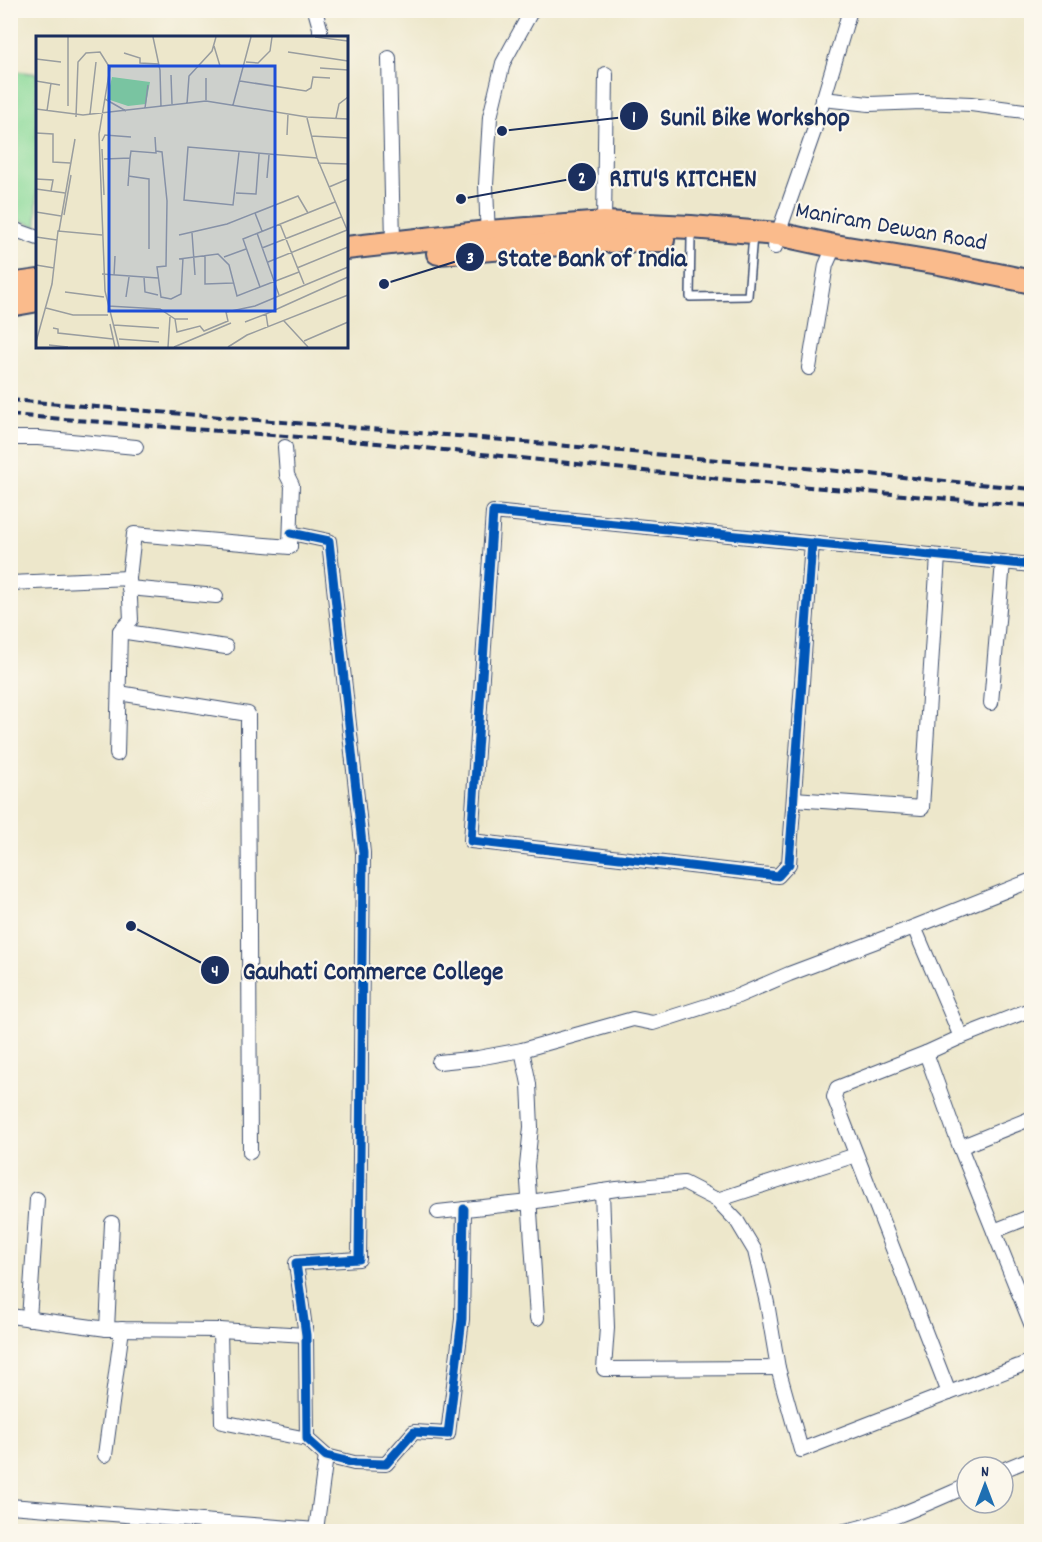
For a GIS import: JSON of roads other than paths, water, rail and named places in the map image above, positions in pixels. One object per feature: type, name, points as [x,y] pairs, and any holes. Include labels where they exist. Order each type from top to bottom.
[{"type":"main road","name":"Maniram Dewan Road","points":[[348,261],[604,223],[691,227],[753,238],[829,245],[939,263],[1032,282]]},
{"type":"main road","name":"Maniram Dewan Road","points":[[348,248],[393,242],[753,238]]},
{"type":"main road","name":"Maniram Dewan Road","points":[[777,240],[830,256],[940,274],[1032,294]]},
{"type":"main road","points":[[10,285],[36,281]]},
{"type":"main road","points":[[10,304],[36,300]]},
{"type":"street","points":[[315,10],[320,36]]},
{"type":"street","points":[[488,240],[486,185],[490,117],[503,63],[532,10]]},
{"type":"street","points":[[777,240],[814,130],[850,10]]},
{"type":"street","points":[[389,58],[393,242]]},
{"type":"street","points":[[604,223],[606,74]]},
{"type":"street","points":[[823,99],[869,104],[922,102],[970,104],[1032,112]]},
{"type":"street","points":[[10,228],[36,237]]},
{"type":"street","points":[[809,368],[826,265],[830,256]]},
{"type":"street","points":[[10,438],[38,438],[136,447]]},
{"type":"street","points":[[117,754],[120,631],[130,620],[129,583],[134,534],[291,547],[292,485],[287,475],[285,447]]},
{"type":"street","points":[[812,543],[789,864],[778,876],[471,841],[493,513],[812,543],[1032,565]]},
{"type":"street","points":[[291,533],[329,541],[363,853],[359,1259],[296,1263],[306,1335],[307,1439]]},
{"type":"street","points":[[794,799],[922,808],[938,556]]},
{"type":"street","points":[[991,704],[1003,562]]},
{"type":"street","points":[[10,583],[129,583],[216,596]]},
{"type":"street","points":[[120,631],[226,646]]},
{"type":"street","points":[[118,693],[248,714],[250,1152]]},
{"type":"street","points":[[439,1062],[522,1050],[633,1019],[653,1023],[664,1020],[738,996],[1032,880]]},
{"type":"street","points":[[915,927],[961,1036]]},
{"type":"street","points":[[949,1393],[834,1097],[837,1088],[1032,1009]]},
{"type":"street","points":[[522,1050],[529,1084],[531,1126],[527,1166],[537,1318]]},
{"type":"street","points":[[926,1053],[960,1147],[1032,1326]]},
{"type":"street","points":[[960,1147],[1032,1118]]},
{"type":"street","points":[[717,1200],[856,1155]]},
{"type":"street","points":[[438,1212],[684,1183],[717,1200],[737,1221],[755,1251],[778,1368],[801,1450],[1032,1361]]},
{"type":"street","points":[[602,1191],[607,1328],[604,1369],[778,1368]]},
{"type":"street","points":[[29,1318],[37,1199]]},
{"type":"street","points":[[220,1330],[222,1422],[307,1439],[326,1456],[354,1463],[386,1464],[414,1432],[448,1434],[462,1319],[464,1209]]},
{"type":"street","points":[[994,1231],[1032,1216]]},
{"type":"street","points":[[107,1329],[111,1223]]},
{"type":"street","points":[[10,1316],[107,1329],[220,1330],[306,1335]]},
{"type":"street","points":[[105,1455],[122,1329]]},
{"type":"street","points":[[10,1506],[317,1531],[326,1456]]},
{"type":"street","points":[[1015,1465],[1032,1458]]},
{"type":"street","points":[[840,1532],[860,1528],[915,1509],[955,1491]]},
{"type":"lane","points":[[691,239],[690,297],[748,296],[753,238]]},
{"type":"railway","points":[[10,400],[470,437],[1032,489]]},
{"type":"railway","points":[[10,415],[377,443],[740,481],[1032,506]]},
{"type":"place","name":"Sunil Bike Workshop","points":[[502,131]]},
{"type":"place","name":"RITU'S KITCHEN","points":[[461,199]]},
{"type":"place","name":"State Bank of India","points":[[384,284]]},
{"type":"place","name":"Gauhati Commerce College","points":[[131,926]]}]
